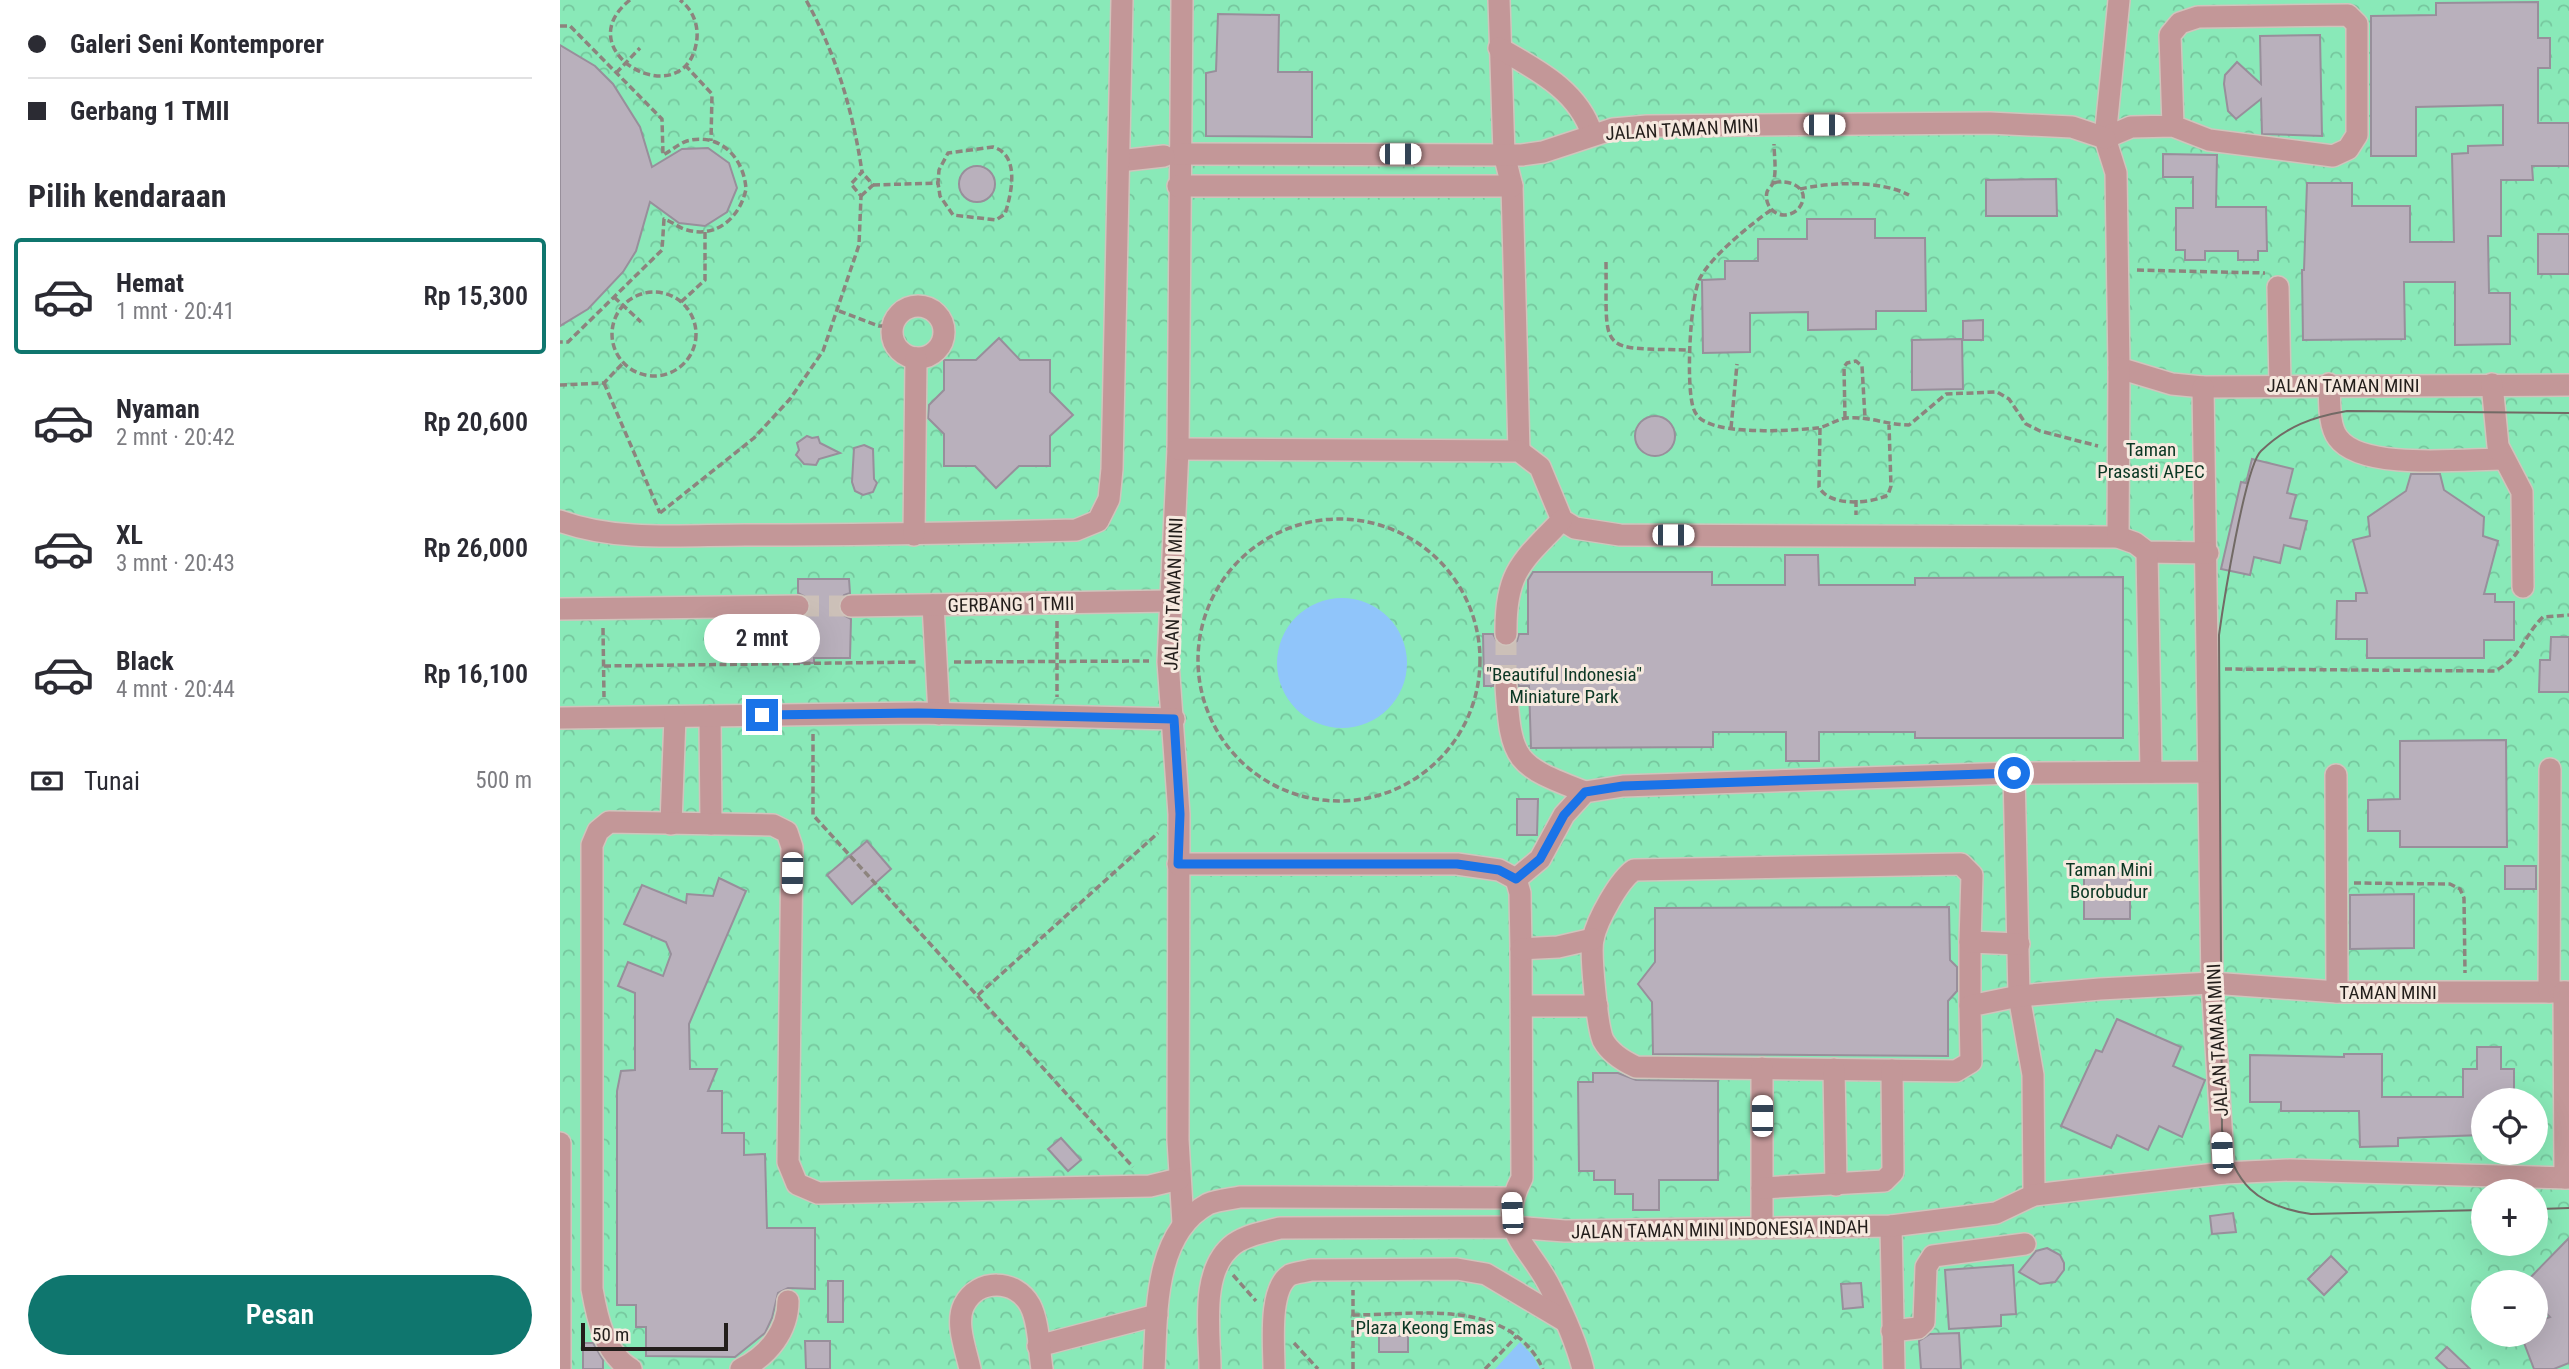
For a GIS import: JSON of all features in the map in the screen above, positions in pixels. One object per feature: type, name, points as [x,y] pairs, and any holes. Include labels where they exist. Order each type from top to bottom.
[{"type":"lane","points":[[560,521],[607,534],[914,535],[1076,530],[1098,521],[1109,499],[1112,469],[1122,0]]},
{"type":"lane","points":[[1119,161],[1171,155],[1182,0]]},
{"type":"lane","points":[[1499,0],[1504,154],[1511,186],[1519,451]]},
{"type":"lane","points":[[2118,537],[2116,173],[2105,138],[2119,0]]},
{"type":"lane","points":[[2105,138],[2132,127],[2173,126],[2185,133],[2209,140],[2333,156],[2342,153],[2357,135],[2357,24],[2348,15],[2186,19],[2174,28],[2170,35],[2173,126]]},
{"type":"lane","points":[[1499,48],[1541,72],[1578,103],[1592,134]]},
{"type":"lane","name":"JALAN TAMAN MINI","points":[[1183,1223],[1179,1179],[1180,814],[1168,662],[1178,449],[1178,186],[1171,155],[1543,152],[1592,134],[1647,126],[1990,123],[2072,127],[2105,138]]},
{"type":"lane","points":[[1178,186],[1511,186]]},
{"type":"lane","points":[[2278,287],[2280,385]]},
{"type":"lane","points":[[911,307],[929,308],[942,320],[944,329],[940,346],[925,357],[916,358],[900,351],[892,335],[892,326],[896,317],[911,307]]},
{"type":"lane","points":[[914,535],[916,358]]},
{"type":"lane","name":"JALAN TAMAN MINI","points":[[2119,368],[2172,384],[2203,387],[2329,384],[2569,385]]},
{"type":"lane","points":[[2329,384],[2332,422],[2338,438],[2357,452],[2398,460],[2503,459]]},
{"type":"lane","points":[[2492,384],[2498,446],[2522,492],[2523,587]]},
{"type":"lane","name":"JALAN TAMAN MINI","points":[[2203,387],[2209,613],[2212,983],[2224,1173]]},
{"type":"lane","points":[[1178,449],[1519,451],[1532,459],[1547,478],[1553,505],[1562,520],[1575,528],[1620,535],[2118,537],[2135,543],[2147,552],[2208,553]]},
{"type":"lane","points":[[1506,634],[1505,599],[1514,574],[1562,520]]},
{"type":"lane","points":[[2147,552],[2151,772]]},
{"type":"lane","name":"GERBANG 1 TMII","points":[[851,606],[1170,601]]},
{"type":"lane","points":[[933,605],[939,714]]},
{"type":"lane","points":[[560,609],[799,606]]},
{"type":"lane","points":[[1506,686],[1509,734],[1518,756],[1535,773],[1585,792],[1623,786],[2014,773],[2209,772]]},
{"type":"lane","points":[[560,718],[939,714],[1174,719]]},
{"type":"lane","points":[[710,716],[711,824]]},
{"type":"lane","points":[[671,824],[675,717]]},
{"type":"lane","points":[[2224,1173],[2290,1170],[2567,1178],[2550,769]]},
{"type":"lane","points":[[2014,773],[2019,996],[2033,1075],[2034,1195]]},
{"type":"lane","points":[[2336,775],[2337,992]]},
{"type":"lane","points":[[1516,879],[1540,859],[1564,815],[1585,792]]},
{"type":"lane","points":[[631,1369],[611,1348],[602,1330],[592,1289],[592,845],[598,831],[609,822],[773,825],[787,832],[792,847],[788,1162],[797,1184],[818,1192],[1150,1186],[1179,1179]]},
{"type":"lane","points":[[1178,864],[1457,864],[1499,870],[1516,879],[1520,893],[1522,1178],[1511,1198],[1513,1227],[1521,1245],[1550,1287],[1577,1344],[1583,1369]]},
{"type":"lane","points":[[1961,864],[1972,875],[1970,942],[1971,1062],[1966,1068],[1956,1071],[1636,1067],[1619,1059],[1604,1040],[1597,1006],[1593,939],[1618,886],[1634,870],[1961,864]]},
{"type":"lane","points":[[1521,949],[1558,947],[1593,939]]},
{"type":"lane","points":[[1970,942],[2019,944]]},
{"type":"lane","name":"TAMAN MINI","points":[[1970,1006],[2019,996],[2212,983],[2337,992],[2561,992]]},
{"type":"lane","points":[[1522,1006],[1597,1006]]},
{"type":"lane","points":[[1762,1068],[1762,1228]]},
{"type":"lane","points":[[1834,1069],[1836,1185]]},
{"type":"lane","points":[[1762,1188],[1836,1185],[1891,1178],[1892,1070]]},
{"type":"lane","points":[[560,1143],[560,1369]]},
{"type":"lane","name":"JALAN TAMAN MINI INDONESIA INDAH","points":[[1219,1259],[1233,1245],[1254,1235],[1280,1228],[1513,1227],[1565,1231],[1891,1226],[1996,1213],[2034,1195],[2224,1173]]},
{"type":"lane","points":[[1154,1369],[1157,1315],[1167,1255],[1183,1223],[1210,1203],[1240,1197],[1511,1198]]},
{"type":"lane","points":[[1891,1226],[1894,1369]]},
{"type":"lane","points":[[1892,1331],[1918,1328],[1924,1322],[1926,1267],[1933,1256],[2025,1244]]},
{"type":"lane","points":[[1210,1369],[1209,1306],[1219,1259]]},
{"type":"lane","points":[[1274,1369],[1276,1296],[1281,1284],[1292,1274],[1311,1270],[1444,1269],[1486,1274],[1565,1321]]},
{"type":"lane","points":[[970,1369],[960,1320],[964,1305],[974,1292],[989,1285],[1009,1285],[1023,1293],[1031,1307],[1042,1369]]},
{"type":"lane","points":[[741,1369],[782,1334],[788,1321],[788,1301]]},
{"type":"lane","points":[[1038,1346],[1157,1315]]},
{"type":"path","points":[[630,0],[623,2],[616,17],[612,34],[615,50],[624,64],[638,73],[654,77],[671,73],[685,65],[694,51],[697,26],[691,11],[680,0]]},
{"type":"path","points":[[806,0],[822,30],[844,86],[862,172],[873,185]]},
{"type":"path","points":[[560,26],[570,26],[662,119],[663,155],[690,140],[711,141],[737,159],[746,189],[733,218],[715,229],[705,232],[683,229],[664,219],[662,250],[568,342],[560,342]]},
{"type":"path","points":[[616,73],[640,48]]},
{"type":"path","points":[[685,65],[712,94],[711,141]]},
{"type":"path","points":[[1774,124],[1774,183]]},
{"type":"path","points":[[993,147],[1003,153],[1013,183],[1005,214],[996,220],[953,215],[940,196],[938,183],[939,170],[948,153],[993,147]]},
{"type":"path","points":[[660,513],[754,439],[790,399],[823,351],[839,311],[859,245],[861,196],[851,184],[862,172]]},
{"type":"path","points":[[1793,181],[1800,189],[1803,199],[1799,208],[1791,214],[1780,215],[1771,210],[1766,201],[1767,191],[1774,183],[1793,181]]},
{"type":"path","points":[[861,196],[873,185],[938,183]]},
{"type":"path","points":[[1800,189],[1815,186],[1892,186],[1909,195]]},
{"type":"path","points":[[1771,210],[1753,223],[1699,281],[1690,349],[1692,405],[1696,415],[1707,423],[1731,428],[1820,428],[1845,418],[1865,418],[1889,425],[1909,425],[1946,394],[1997,392],[2009,399],[2026,424],[2039,431],[2117,450]]},
{"type":"path","points":[[681,302],[705,280],[705,232]]},
{"type":"path","points":[[1606,262],[1607,331],[1612,342],[1624,348],[1690,349]]},
{"type":"path","points":[[2117,270],[2253,271],[2271,275],[2278,287]]},
{"type":"path","points":[[652,292],[672,296],[681,302],[694,319],[694,350],[681,367],[662,376],[651,377],[631,370],[623,363],[613,345],[611,334],[617,314],[623,305],[641,294],[652,292]]},
{"type":"path","points":[[614,297],[641,322]]},
{"type":"path","points":[[839,311],[879,326],[892,326]]},
{"type":"path","points":[[1845,418],[1844,367],[1847,363],[1856,361],[1862,366],[1865,418]]},
{"type":"path","points":[[560,385],[604,383],[623,363]]},
{"type":"path","points":[[1731,428],[1737,364]]},
{"type":"path","points":[[604,383],[669,535]]},
{"type":"path","points":[[1820,428],[1819,487],[1824,495],[1833,500],[1879,499],[1888,495],[1891,486],[1889,425]]},
{"type":"path","points":[[1355,519],[1388,527],[1419,543],[1445,565],[1465,593],[1477,624],[1482,658],[1478,692],[1466,724],[1447,753],[1422,776],[1392,792],[1358,800],[1335,801],[1290,793],[1260,778],[1234,755],[1214,727],[1201,695],[1197,662],[1201,628],[1212,596],[1240,560],[1257,545],[1287,528],[1320,520],[1355,519]]},
{"type":"path","points":[[1057,603],[1057,717]]},
{"type":"path","points":[[603,608],[604,718]]},
{"type":"path","points":[[2209,669],[2496,671],[2512,662],[2534,625],[2543,617],[2569,615]]},
{"type":"path","points":[[604,666],[920,662]]},
{"type":"path","points":[[947,662],[1197,662]]},
{"type":"path","points":[[813,715],[813,815],[1150,1186]]},
{"type":"path","points":[[978,995],[1180,814]]},
{"type":"path","points":[[2337,883],[2450,884],[2460,889],[2463,898],[2465,993]]},
{"type":"path","points":[[1219,1259],[1318,1369]]},
{"type":"path","points":[[1353,1315],[1476,1316],[1497,1322],[1517,1336],[1543,1369]]},
{"type":"path","points":[[1485,1369],[1517,1336]]},
{"type":"green space","name":"\"Beautiful Indonesia\" Miniature Park","points":[[560,0],[2569,0],[2569,1369],[560,1369]]},
{"type":"water","points":[[1342,598],[1367,603],[1388,617],[1402,638],[1407,663],[1402,688],[1388,709],[1367,723],[1342,728],[1317,723],[1296,709],[1282,688],[1277,663],[1282,638],[1296,617],[1317,603]]},
{"type":"water","points":[[1520,1342],[1533,1356],[1540,1369],[1495,1369]]},
{"type":"building","points":[[2538,2],[2538,38],[2550,38],[2550,68],[2538,68],[2538,123],[2569,123],[2569,166],[2532,166],[2533,180],[2501,180],[2501,236],[2488,236],[2489,293],[2510,293],[2510,344],[2455,345],[2455,282],[2404,282],[2405,339],[2303,340],[2302,270],[2307,183],[2352,183],[2352,206],[2410,206],[2410,242],[2454,242],[2452,154],[2468,153],[2468,146],[2503,145],[2503,105],[2416,107],[2416,156],[2371,156],[2371,16],[2436,15],[2436,3]]},
{"type":"building","points":[[1218,14],[1279,15],[1278,72],[1312,72],[1312,137],[1206,136],[1206,73],[1216,71]]},
{"type":"building","points":[[2320,35],[2322,136],[2262,134],[2261,99],[2236,119],[2228,111],[2225,75],[2237,62],[2261,84],[2260,36]]},
{"type":"building","points":[[560,45],[595,66],[613,84],[640,127],[652,167],[682,149],[708,148],[729,163],[737,188],[727,212],[705,226],[679,223],[650,202],[636,251],[623,272],[588,309],[560,326]]},
{"type":"building","points":[[2163,154],[2217,155],[2216,207],[2266,207],[2267,251],[2258,251],[2258,260],[2238,260],[2238,251],[2205,251],[2205,260],[2185,260],[2185,250],[2176,250],[2176,208],[2193,208],[2193,177],[2163,177]]},
{"type":"building","points":[[977,166],[989,172],[995,184],[989,196],[977,202],[965,196],[959,184],[965,172]]},
{"type":"building","points":[[2056,179],[2057,216],[1986,216],[1986,180]]},
{"type":"building","points":[[1807,219],[1875,219],[1875,238],[1925,238],[1926,311],[1876,311],[1876,329],[1808,330],[1808,312],[1750,313],[1750,352],[1703,353],[1702,280],[1725,279],[1725,261],[1758,261],[1758,239],[1807,239]]},
{"type":"building","points":[[2538,234],[2569,234],[2569,274],[2538,274]]},
{"type":"building","points":[[1983,320],[1983,340],[1963,340],[1963,321]]},
{"type":"building","points":[[999,338],[1020,360],[1050,360],[1050,392],[1073,415],[1050,436],[1050,466],[1019,466],[996,488],[975,466],[944,466],[944,434],[928,418],[929,405],[944,390],[944,360],[976,360]]},
{"type":"building","points":[[1962,339],[1963,389],[1912,390],[1912,340]]},
{"type":"building","points":[[1655,416],[1663,417],[1669,422],[1674,428],[1674,444],[1669,450],[1663,455],[1655,456],[1647,455],[1641,450],[1636,444],[1635,436],[1636,428],[1641,422],[1647,417]]},
{"type":"building","points":[[807,436],[818,437],[820,443],[840,453],[819,459],[816,465],[804,464],[796,455],[799,450],[797,443]]},
{"type":"building","points":[[864,445],[873,449],[874,479],[877,483],[873,492],[863,495],[855,491],[852,482],[854,448]]},
{"type":"building","points":[[2252,459],[2293,469],[2287,493],[2296,495],[2290,518],[2307,521],[2300,549],[2284,545],[2280,563],[2254,557],[2250,575],[2221,569],[2241,482],[2246,483]]},
{"type":"building","points":[[2411,474],[2440,474],[2444,490],[2484,517],[2483,536],[2498,541],[2484,594],[2495,594],[2495,602],[2514,602],[2514,640],[2484,640],[2484,658],[2367,658],[2367,639],[2336,639],[2337,601],[2356,601],[2356,593],[2367,593],[2353,540],[2370,536],[2368,517],[2406,491]]},
{"type":"building","points":[[1785,555],[1818,555],[1819,585],[1915,585],[1915,578],[2123,577],[2123,738],[1915,738],[1915,732],[1819,732],[1819,761],[1786,761],[1786,732],[1713,732],[1713,747],[1531,748],[1529,686],[1519,686],[1516,678],[1506,673],[1498,676],[1493,686],[1484,686],[1483,634],[1493,634],[1499,645],[1506,647],[1517,641],[1519,634],[1528,634],[1528,580],[1533,572],[1712,572],[1712,585],[1785,585]]},
{"type":"building","points":[[798,579],[849,579],[850,593],[844,595],[838,606],[840,613],[851,619],[850,658],[814,658],[814,663],[798,663],[798,619],[805,617],[811,607],[809,599],[798,593]]},
{"type":"building","points":[[2551,637],[2569,637],[2569,692],[2539,692],[2540,660],[2550,660]]},
{"type":"building","points":[[2506,740],[2507,847],[2400,847],[2400,831],[2368,831],[2368,800],[2400,799],[2400,741]]},
{"type":"building","points":[[1517,799],[1538,799],[1537,835],[1517,835]]},
{"type":"building","points":[[867,841],[891,869],[852,904],[827,875]]},
{"type":"building","points":[[2505,866],[2536,866],[2536,889],[2505,889]]},
{"type":"building","points":[[2084,873],[2130,873],[2130,919],[2084,919]]},
{"type":"building","points":[[719,878],[746,891],[689,1024],[690,1069],[717,1069],[708,1091],[722,1091],[722,1133],[744,1133],[744,1155],[765,1154],[767,1228],[815,1228],[815,1289],[788,1288],[778,1293],[765,1333],[735,1357],[646,1356],[646,1327],[636,1327],[636,1305],[617,1305],[617,1091],[621,1071],[635,1070],[635,993],[618,986],[628,962],[663,976],[671,954],[666,942],[624,924],[642,885],[686,903],[687,894],[713,896]]},
{"type":"building","points":[[2414,894],[2414,948],[2350,949],[2350,895]]},
{"type":"building","points":[[1949,907],[1950,960],[1957,967],[1957,991],[1948,1001],[1948,1056],[1653,1054],[1652,1002],[1638,984],[1655,962],[1655,908]]},
{"type":"building","points":[[2117,1019],[2181,1047],[2173,1066],[2205,1080],[2182,1137],[2159,1126],[2148,1150],[2117,1135],[2111,1148],[2061,1126],[2096,1050],[2102,1052]]},
{"type":"building","points":[[2477,1047],[2501,1047],[2501,1069],[2514,1069],[2514,1088],[2471,1088],[2471,1135],[2398,1138],[2398,1146],[2360,1147],[2359,1111],[2281,1111],[2281,1102],[2250,1102],[2250,1055],[2344,1057],[2344,1054],[2382,1054],[2382,1097],[2463,1097],[2463,1069],[2477,1069]]},
{"type":"building","points":[[1593,1073],[1618,1073],[1636,1080],[1718,1081],[1718,1180],[1659,1180],[1659,1210],[1633,1210],[1633,1194],[1615,1194],[1615,1180],[1594,1180],[1594,1171],[1579,1171],[1578,1082],[1593,1082]]},
{"type":"building","points":[[1061,1138],[1081,1160],[1068,1171],[1048,1149]]},
{"type":"building","points":[[2233,1213],[2236,1232],[2212,1234],[2210,1216]]},
{"type":"building","points":[[2569,1238],[2569,1363],[2554,1369],[2534,1369],[2526,1347],[2548,1347],[2548,1270],[2538,1270]]},
{"type":"building","points":[[2047,1248],[2060,1255],[2064,1263],[2064,1270],[2055,1282],[2040,1284],[2019,1272],[2036,1251]]},
{"type":"building","points":[[2331,1256],[2347,1272],[2324,1295],[2308,1279]]},
{"type":"building","points":[[2013,1265],[2016,1314],[2001,1315],[2001,1326],[1949,1329],[1945,1270]]},
{"type":"building","points":[[828,1281],[843,1281],[843,1322],[828,1322]]},
{"type":"building","points":[[1861,1283],[1863,1307],[1843,1309],[1841,1284]]},
{"type":"building","points":[[1959,1333],[1961,1369],[1921,1369],[1919,1341],[1930,1334]]},
{"type":"building","points":[[1379,1336],[1408,1336],[1408,1352],[1379,1352]]},
{"type":"building","points":[[805,1341],[830,1341],[830,1369],[806,1369]]},
{"type":"building","points":[[583,1343],[593,1343],[603,1360],[603,1369],[583,1369]]},
{"type":"building","points":[[2447,1347],[2470,1369],[2448,1369],[2436,1358]]},
{"type":"tunnel","points":[[798,606],[851,606]]},
{"type":"tunnel","points":[[1506,634],[1506,686]]},
{"type":"tram line","points":[[2471,1210],[2311,1214],[2276,1205],[2262,1198],[2250,1189],[2233,1165],[2222,1130],[2219,635],[2248,482],[2261,451],[2280,435],[2322,416],[2347,411],[2569,413]]},
{"type":"tram line","points":[[2548,1209],[2569,1208]]},
{"type":"route","points":[[762,715],[918,713],[1174,719],[1180,814],[1178,864],[1457,864],[1499,870],[1516,879],[1540,859],[1564,815],[1585,792],[1623,786],[2014,773]]},
{"type":"park label","name":"Taman Prasasti APEC","points":[[2151,460]]},
{"type":"park label","name":"Taman Mini Borobudur","points":[[2109,880]]},
{"type":"park label","name":"Plaza Keong Emas","points":[[1425,1327]]}]
